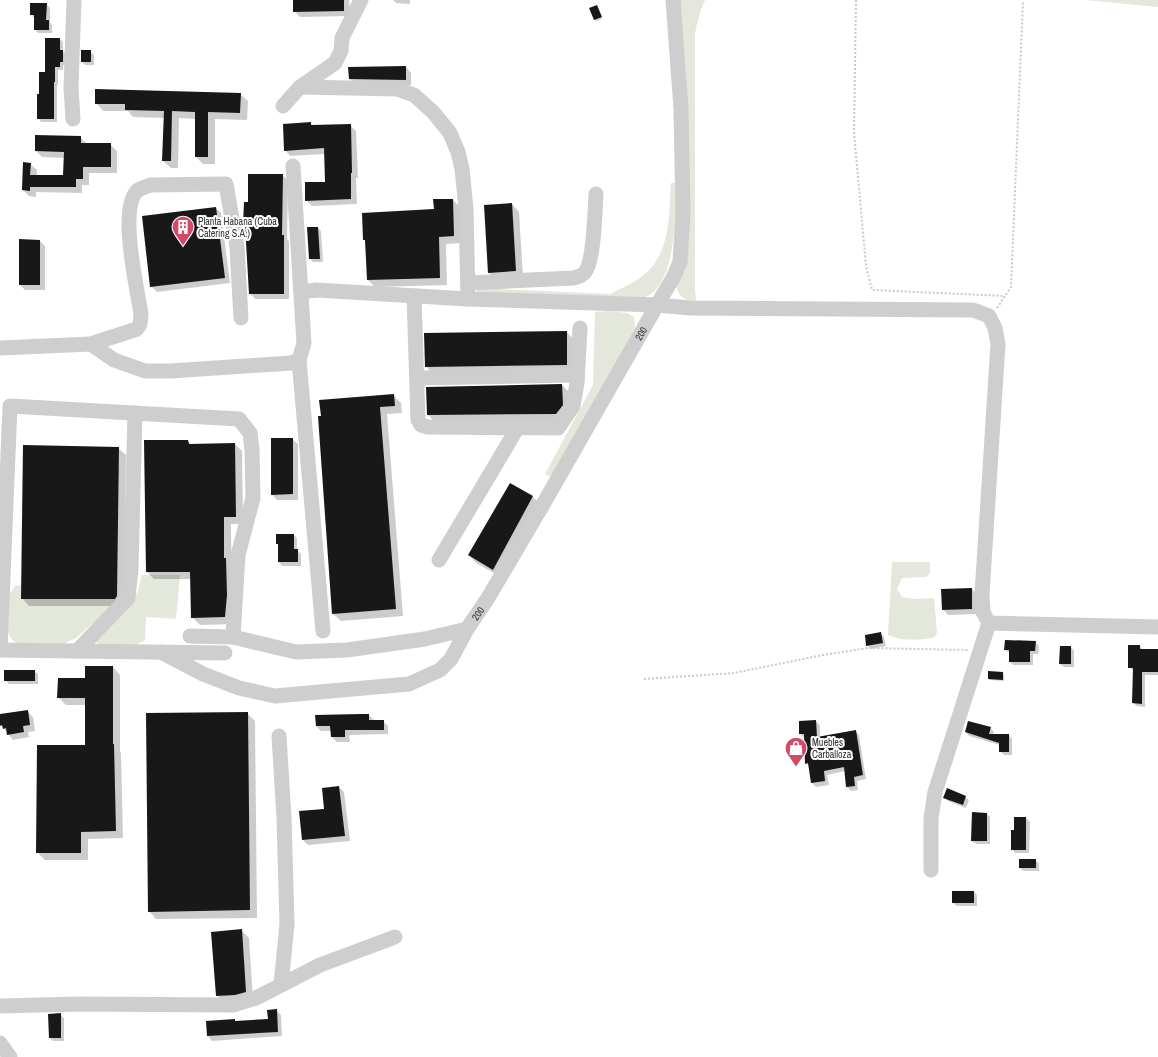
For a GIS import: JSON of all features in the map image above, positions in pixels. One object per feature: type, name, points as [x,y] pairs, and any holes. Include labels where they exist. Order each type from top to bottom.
[{"type":"street","points":[[72,119],[74,0]]},
{"type":"street","points":[[283,106],[300,87],[335,63],[341,51],[342,38],[361,0]]},
{"type":"street","name":"200","points":[[160,652],[203,674],[239,688],[276,696],[409,684],[440,670],[451,659],[467,629],[488,598],[545,502],[656,305],[673,278],[680,262],[683,214],[681,109],[672,0]]},
{"type":"street","points":[[300,87],[397,89],[414,95],[433,112],[450,133],[458,152],[462,169],[466,208],[468,299]]},
{"type":"street","points":[[293,166],[304,343],[299,360],[323,631]]},
{"type":"street","points":[[0,348],[91,344],[137,329],[140,324],[141,314],[128,232],[130,208],[133,196],[139,189],[150,185],[226,184],[237,247],[241,318]]},
{"type":"street","points":[[468,283],[574,278],[580,276],[585,272],[590,262],[596,194]]},
{"type":"street","points":[[301,292],[316,290],[468,299],[656,305],[691,308],[973,310],[989,316],[996,328],[998,344],[982,594],[983,612],[989,623],[935,792],[931,818],[930,870]]},
{"type":"street","points":[[414,296],[418,420],[421,425],[428,427],[558,428],[573,406],[577,375],[580,328]]},
{"type":"street","points":[[91,344],[114,360],[145,371],[171,371],[275,364],[299,360]]},
{"type":"street","points":[[417,378],[577,375]]},
{"type":"street","points":[[225,653],[0,650],[10,406],[239,419],[250,433],[252,450],[253,498],[238,555],[233,637]]},
{"type":"street","points":[[77,651],[128,598],[132,569],[135,413]]},
{"type":"street","points":[[439,560],[518,427]]},
{"type":"street","points":[[989,623],[1158,627]]},
{"type":"street","points":[[190,636],[233,637],[296,652],[347,650],[425,639],[467,629]]},
{"type":"street","points":[[279,736],[284,818],[287,924],[281,985]]},
{"type":"street","points":[[0,1006],[79,1004],[233,1005],[246,1002],[320,965],[395,937]]},
{"type":"street","points":[[0,1042],[10,1057]]},
{"type":"path","points":[[856,0],[854,132],[866,266],[872,290],[1004,296]]},
{"type":"path","points":[[989,316],[994,312],[1011,287],[1023,1]]},
{"type":"path","points":[[644,679],[734,673],[823,655],[868,648],[980,650]]},
{"type":"shaded area","points":[[678,0],[705,0],[701,9],[695,33],[696,301],[688,300],[682,297],[678,292],[676,284]]},
{"type":"shaded area","points":[[1086,0],[1158,0],[1158,7]]},
{"type":"shaded area","points":[[671,183],[678,183],[674,238],[668,266],[656,290],[642,299],[480,294],[477,291],[477,288],[610,294],[632,283],[651,268],[658,259],[662,249],[668,227]]},
{"type":"shaded area","points":[[609,311],[627,313],[634,317],[635,327],[628,342],[551,477],[545,474],[593,385],[595,312]]},
{"type":"shaded area","points":[[892,562],[930,562],[930,573],[926,577],[902,578],[897,589],[902,597],[916,599],[934,598],[937,632],[935,637],[911,640],[888,635]]},
{"type":"shaded area","points":[[142,575],[180,575],[176,619],[146,617],[145,640],[136,645],[100,644],[95,642],[129,606],[138,591]]},
{"type":"shaded area","points":[[21,585],[21,599],[117,599],[114,605],[76,638],[63,644],[16,643],[8,632],[9,595],[15,586]]},
{"type":"building","points":[[293,0],[344,0],[344,11],[293,12]]},
{"type":"building","points":[[30,3],[47,3],[46,20],[49,20],[49,30],[34,30],[34,15],[30,15]]},
{"type":"building","points":[[597,5],[602,17],[594,20],[589,8]]},
{"type":"building","points":[[45,38],[60,38],[60,50],[63,50],[63,62],[60,62],[60,67],[55,67],[54,119],[37,119],[39,72],[45,72]]},
{"type":"building","points":[[81,50],[91,50],[91,62],[81,62]]},
{"type":"building","points":[[406,66],[406,80],[349,79],[348,67]]},
{"type":"building","points":[[95,89],[241,93],[240,113],[208,112],[208,157],[195,157],[195,112],[172,111],[171,161],[162,161],[164,111],[125,110],[125,104],[95,104]]},
{"type":"building","points":[[311,122],[311,125],[351,124],[351,199],[305,201],[305,182],[325,182],[324,148],[284,151],[283,124]]},
{"type":"building","points":[[35,135],[81,136],[81,143],[111,143],[111,167],[83,167],[83,179],[76,179],[76,187],[30,187],[30,191],[22,190],[23,162],[31,163],[30,175],[63,175],[64,152],[35,151]]},
{"type":"building","points":[[248,174],[283,174],[282,235],[284,235],[284,294],[249,294],[245,225],[243,225],[244,202],[248,202]]},
{"type":"building","points":[[433,199],[453,199],[454,236],[439,237],[440,278],[367,280],[362,213],[434,209]]},
{"type":"building","points":[[512,203],[516,271],[488,273],[484,205]]},
{"type":"building","name":"Planta Habana (Cuba Catering S.A.)","points":[[216,207],[225,278],[150,287],[142,216]]},
{"type":"building","points":[[307,227],[318,227],[320,259],[309,259]]},
{"type":"building","points":[[19,239],[40,240],[40,285],[19,285]]},
{"type":"building","points":[[567,331],[567,365],[425,367],[424,333]]},
{"type":"building","points":[[562,384],[563,405],[556,414],[427,415],[426,387]]},
{"type":"building","points":[[394,394],[395,406],[380,407],[396,609],[332,614],[318,416],[321,416],[319,400]]},
{"type":"building","points":[[271,438],[293,438],[293,494],[271,495]]},
{"type":"building","points":[[144,440],[188,440],[189,444],[235,443],[236,517],[224,517],[224,558],[226,558],[227,595],[225,617],[191,618],[190,572],[146,572]]},
{"type":"building","points":[[23,445],[119,447],[117,596],[115,599],[21,599]]},
{"type":"building","points":[[510,483],[533,496],[493,570],[468,555]]},
{"type":"building","points":[[276,534],[294,534],[294,549],[298,549],[298,562],[278,562],[278,544],[276,544]]},
{"type":"building","points":[[972,588],[972,609],[942,610],[941,589]]},
{"type":"building","points":[[881,632],[883,643],[866,646],[865,635]]},
{"type":"building","points":[[1005,640],[1036,641],[1035,651],[1030,651],[1030,662],[1009,662],[1009,650],[1004,650]]},
{"type":"building","points":[[1128,645],[1140,645],[1140,649],[1158,649],[1158,672],[1142,672],[1142,704],[1132,703],[1133,668],[1128,668]]},
{"type":"building","points":[[1060,646],[1071,646],[1071,664],[1059,664]]},
{"type":"building","points":[[85,666],[113,666],[113,744],[116,831],[81,832],[81,853],[36,853],[37,745],[85,745],[85,698],[57,698],[58,678],[85,678]]},
{"type":"building","points":[[4,670],[35,670],[35,681],[4,681]]},
{"type":"building","points":[[988,671],[1003,672],[1003,680],[988,679]]},
{"type":"building","points":[[28,710],[30,725],[23,726],[24,732],[7,735],[6,728],[3,729],[2,725],[0,726],[0,714]]},
{"type":"building","points":[[248,712],[250,910],[148,912],[146,713]]},
{"type":"building","points":[[369,714],[369,720],[384,720],[384,730],[345,730],[345,737],[331,737],[330,726],[316,726],[315,715]]},
{"type":"building","points":[[816,720],[817,737],[856,730],[863,775],[854,777],[855,786],[846,787],[844,767],[824,771],[825,781],[811,783],[808,763],[805,764],[804,734],[799,734],[799,721]]},
{"type":"building","points":[[968,721],[991,727],[989,734],[1009,734],[1009,752],[999,752],[999,743],[965,732]]},
{"type":"building","points":[[339,786],[345,836],[302,840],[299,811],[324,809],[322,788]]},
{"type":"building","points":[[947,788],[966,796],[963,805],[943,798]]},
{"type":"building","points":[[972,812],[987,813],[987,841],[971,841]]},
{"type":"building","points":[[1014,817],[1026,817],[1026,850],[1011,850],[1011,830],[1014,830]]},
{"type":"building","points":[[1019,859],[1036,859],[1036,868],[1019,868]]},
{"type":"building","points":[[952,891],[974,891],[974,903],[952,903]]},
{"type":"building","points":[[242,929],[246,992],[235,995],[216,996],[211,932]]},
{"type":"building","points":[[277,1009],[278,1032],[207,1036],[206,1021],[268,1019],[267,1010]]},
{"type":"building","points":[[61,1013],[61,1038],[49,1038],[48,1014]]},
{"type":"place","name":"Planta Habana (Cuba Catering S.A.)","points":[[183,246]]},
{"type":"place","name":"Muebles Carballoza","points":[[796,768]]}]
